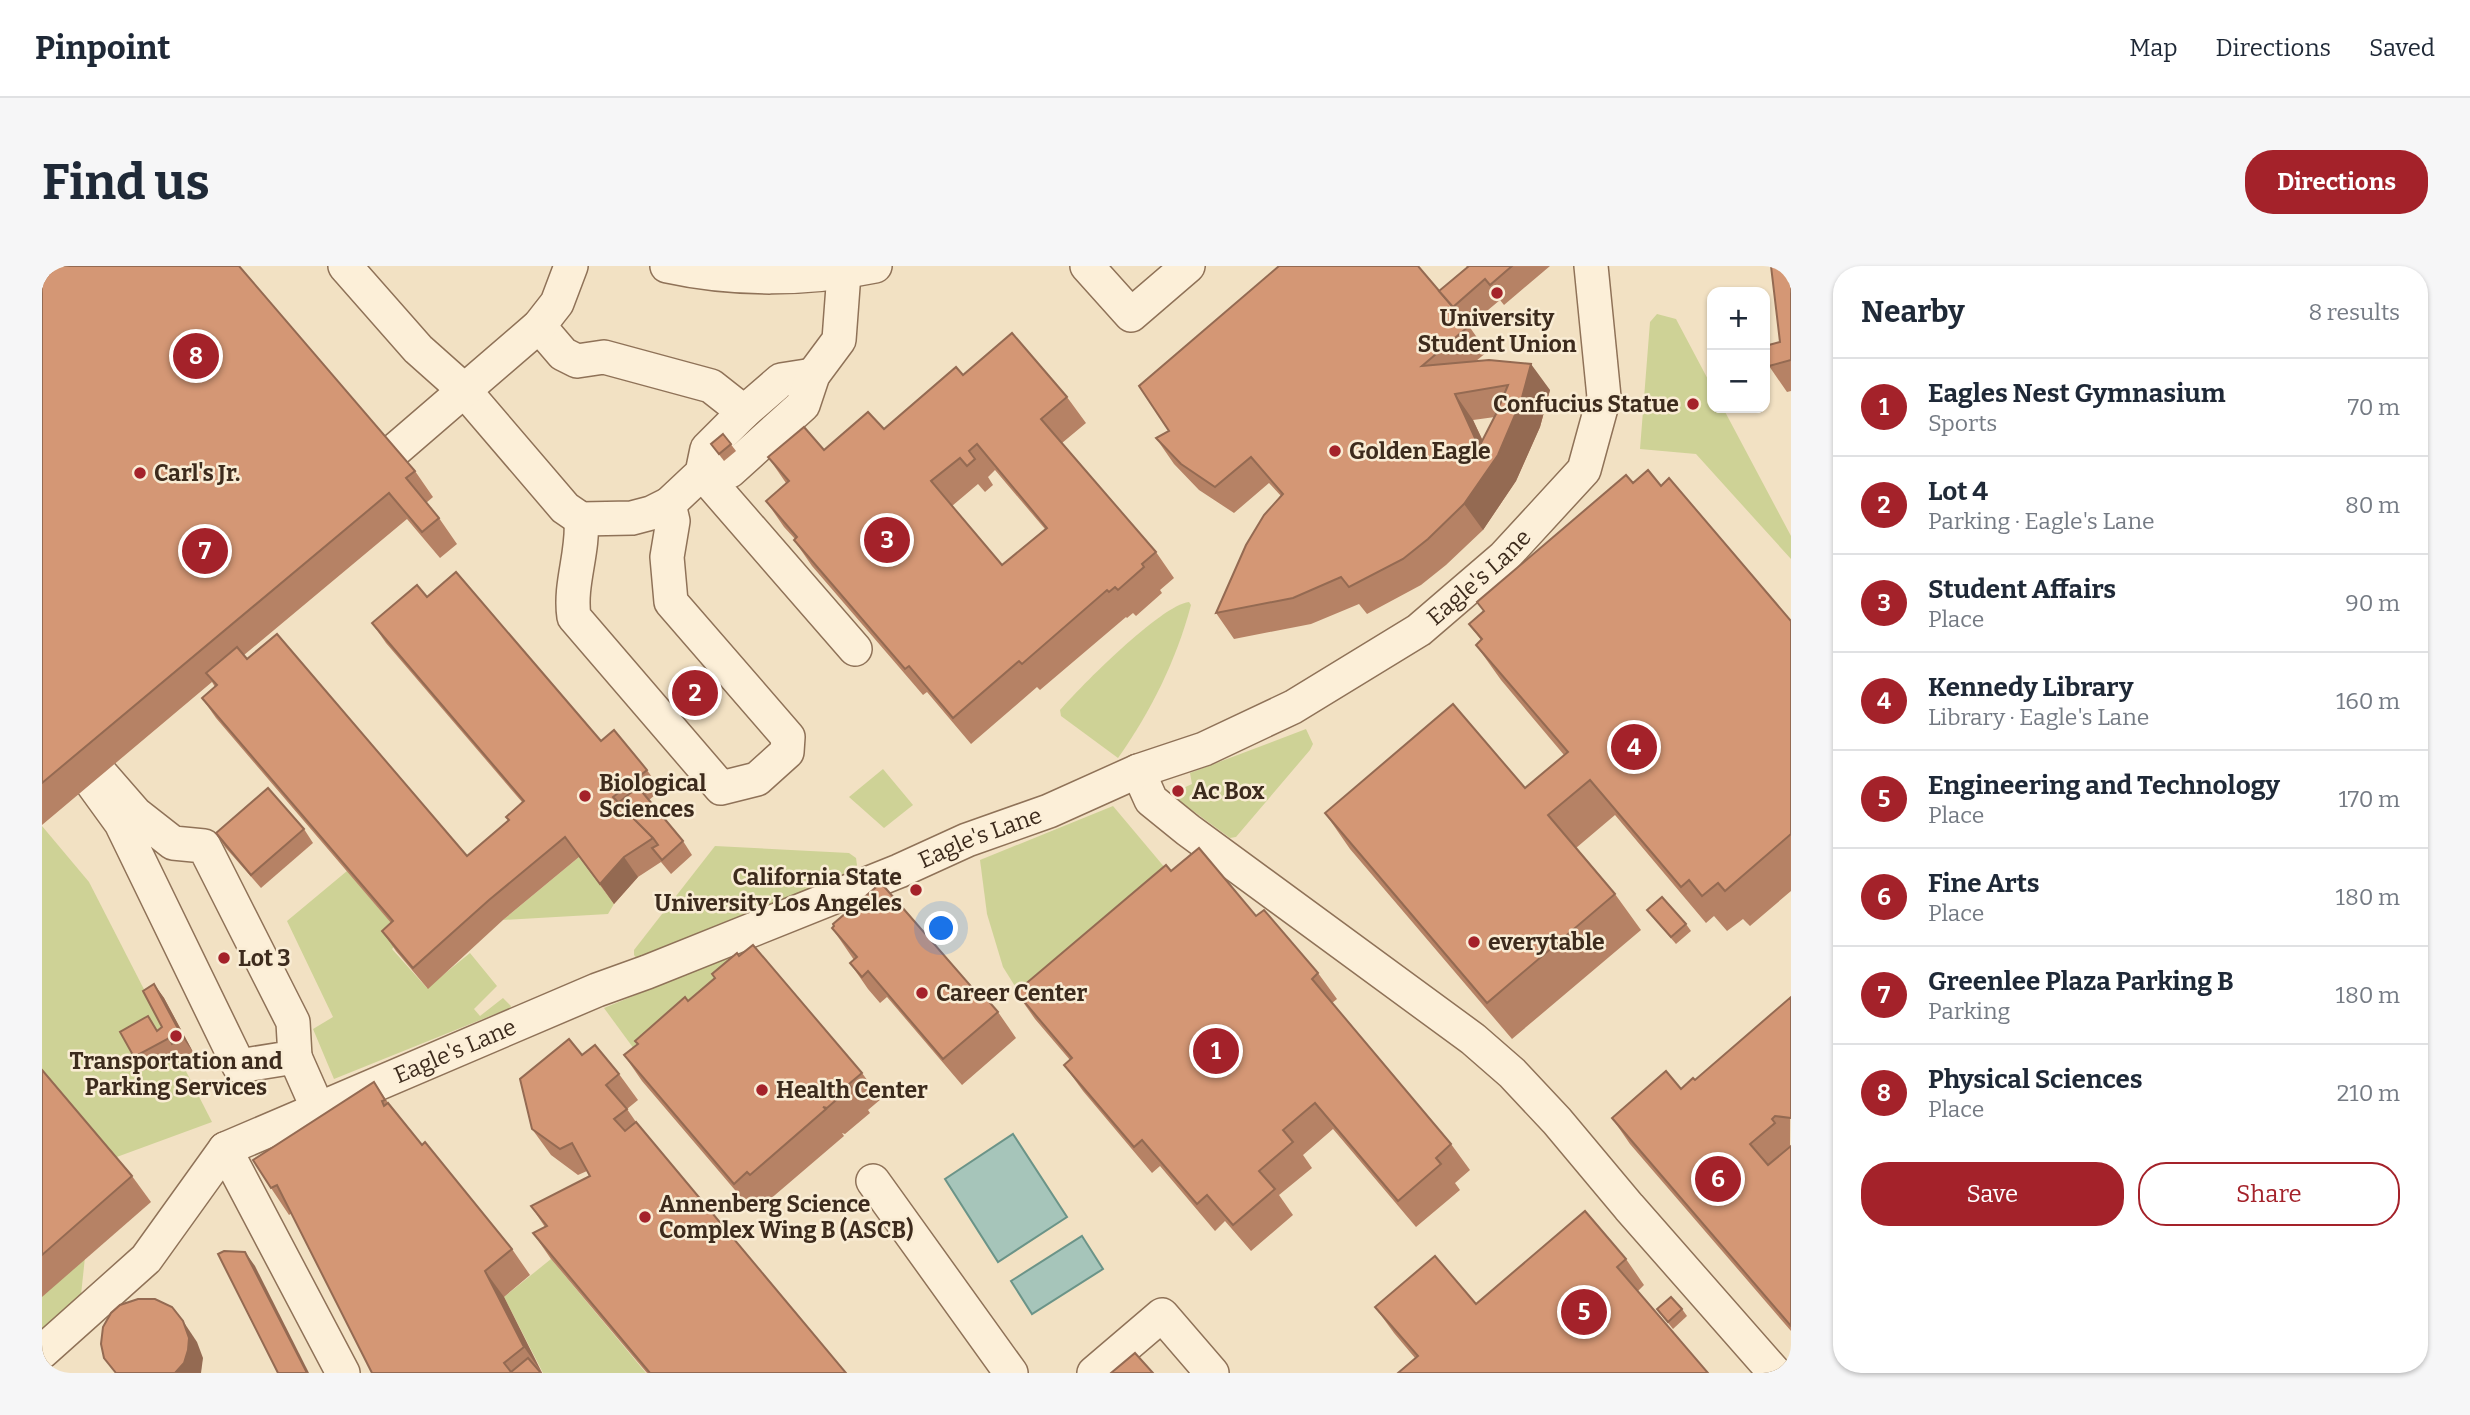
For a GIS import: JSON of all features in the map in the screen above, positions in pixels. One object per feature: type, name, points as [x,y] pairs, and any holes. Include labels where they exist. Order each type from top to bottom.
[{"type":"street","points":[[345,266],[418,349],[464,390],[565,508],[581,519],[632,518],[669,504],[702,473],[707,449],[727,426],[781,380],[813,375]]},
{"type":"street","points":[[394,451],[539,326],[556,303],[571,266]]},
{"type":"street","points":[[667,266],[692,271],[772,278],[859,269],[839,340],[813,375],[803,405],[730,471],[702,473]]},
{"type":"street","points":[[1087,266],[1132,314],[1188,266]]},
{"type":"street","name":"Eagle's Lane","points":[[225,1149],[597,990],[899,871],[967,840],[1048,811],[1138,771],[1204,749],[1293,707],[1419,630],[1504,557],[1584,470],[1604,397],[1591,266]]},
{"type":"street","points":[[539,326],[563,354],[577,361],[604,357],[711,386],[744,412]]},
{"type":"street","points":[[702,473],[855,649]]},
{"type":"street","points":[[581,519],[583,540],[572,605],[574,617],[721,788],[757,779],[787,752],[788,737],[671,601],[667,556],[673,521],[669,504]]},
{"type":"street","points":[[1138,771],[1151,800],[1188,830],[1473,1039],[1512,1073],[1557,1121],[1775,1373]]},
{"type":"street","points":[[295,1057],[239,1066],[97,779],[135,814],[173,843],[204,846],[293,1021],[295,1057],[318,1109]]},
{"type":"street","points":[[42,1352],[146,1259],[225,1149],[343,1373]]},
{"type":"street","points":[[873,1181],[1011,1373]]},
{"type":"street","points":[[1094,1373],[1162,1315],[1212,1373]]},
{"type":"green space","points":[[1657,314],[1676,319],[1707,378],[1707,413],[1726,413],[1791,536],[1791,559],[1696,454],[1640,449],[1650,322]]},
{"type":"green space","points":[[1189,602],[1191,605],[1185,626],[1170,666],[1152,704],[1118,758],[1061,716],[1060,710],[1121,648],[1160,617]]},
{"type":"green space","points":[[1306,729],[1313,744],[1310,750],[1236,837],[1230,838],[1170,794],[1192,784],[1190,773]]},
{"type":"green space","points":[[883,769],[913,805],[884,828],[849,797]]},
{"type":"green space","points":[[1113,806],[1171,875],[1030,1010],[1003,967],[987,914],[980,860]]},
{"type":"green space","points":[[42,826],[89,882],[212,1122],[114,1158],[42,1074]]},
{"type":"green space","points":[[715,846],[849,853],[856,858],[857,865],[852,872],[637,959],[634,950]]},
{"type":"green space","points":[[579,857],[614,904],[608,914],[503,920]]},
{"type":"green space","points":[[347,871],[403,937],[392,949],[427,988],[470,953],[497,986],[474,1009],[480,1016],[503,998],[510,1008],[334,1079],[313,1029],[333,1017],[287,921]]},
{"type":"green space","points":[[736,954],[741,961],[637,1053],[604,1008]]},
{"type":"green space","points":[[85,1257],[81,1295],[42,1334],[42,1294]]},
{"type":"green space","points":[[551,1259],[646,1373],[543,1373],[504,1297]]},
{"type":"water","points":[[1013,1134],[1067,1217],[998,1262],[945,1179]]},
{"type":"water","points":[[1082,1236],[1103,1269],[1032,1314],[1011,1281]]},
{"type":"building","points":[[42,266],[239,266],[415,471],[406,478],[439,518],[422,532],[389,493],[42,783]]},
{"type":"building","name":"Golden Eagle","points":[[1279,266],[1418,266],[1469,326],[1422,366],[1489,360],[1531,364],[1521,401],[1498,455],[1464,504],[1403,559],[1349,587],[1341,577],[1293,598],[1216,613],[1246,545],[1264,515],[1283,494],[1251,457],[1215,487],[1181,464],[1156,438],[1169,431],[1139,386]],"holes":[[[1508,385],[1479,447],[1455,394]]]},
{"type":"building","points":[[1469,266],[1512,266],[1490,285],[1485,279],[1453,307],[1439,291]]},
{"type":"building","points":[[1771,266],[1791,266],[1791,360],[1770,366],[1770,345],[1780,342]]},
{"type":"building","points":[[1012,333],[1067,397],[1041,419],[1156,552],[1142,564],[1144,567],[1118,590],[1115,587],[1109,592],[1107,590],[1022,664],[1019,661],[953,718],[909,666],[905,669],[794,540],[797,537],[766,501],[789,481],[768,457],[804,427],[824,450],[868,412],[884,429],[956,367],[963,375]],"holes":[[[977,444],[1047,528],[1002,565],[931,481],[960,458],[967,466],[975,459],[969,451]]]},
{"type":"building","points":[[723,434],[731,444],[719,454],[711,444]]},
{"type":"building","points":[[1648,470],[1661,486],[1669,478],[1791,621],[1791,834],[1725,891],[1718,883],[1702,896],[1689,880],[1681,887],[1590,780],[1548,815],[1615,894],[1487,1003],[1325,813],[1453,704],[1525,788],[1568,752],[1476,645],[1482,639],[1469,624],[1484,611],[1477,602],[1626,475],[1633,483]]},
{"type":"building","name":"Biological Sciences","points":[[456,572],[601,741],[614,730],[647,770],[613,797],[653,838],[624,857],[600,884],[565,837],[413,968],[382,931],[393,921],[202,698],[217,685],[206,673],[237,647],[247,659],[277,634],[467,856],[509,820],[506,817],[524,801],[372,623],[417,585],[427,597]]},
{"type":"building","points":[[638,787],[683,841],[662,860],[652,848],[658,845],[653,838],[618,803]]},
{"type":"building","points":[[268,788],[304,829],[251,875],[216,833]]},
{"type":"building","points":[[1199,848],[1256,916],[1264,910],[1318,973],[1312,979],[1451,1144],[1436,1158],[1441,1164],[1398,1201],[1315,1103],[1283,1130],[1293,1142],[1259,1171],[1275,1189],[1233,1225],[1207,1195],[1197,1204],[1142,1140],[1134,1147],[1064,1065],[1072,1058],[1016,992],[1166,865],[1171,871]]},
{"type":"building","name":"Career Center","points":[[881,883],[975,991],[978,989],[998,1012],[943,1059],[868,971],[862,977],[850,963],[857,957],[832,928],[833,924]]},
{"type":"building","points":[[1662,897],[1686,924],[1671,937],[1647,910]]},
{"type":"building","name":"Health Center","points":[[753,945],[862,1073],[849,1084],[851,1087],[827,1108],[823,1107],[826,1109],[750,1175],[747,1172],[734,1184],[624,1055],[638,1044],[635,1041],[685,997],[688,1001],[715,978],[712,974],[737,953],[739,956]]},
{"type":"building","points":[[154,984],[183,1038],[172,1044],[169,1038],[134,1057],[120,1032],[148,1016],[157,1031],[162,1027],[143,991]]},
{"type":"building","points":[[1791,997],[1791,1118],[1775,1116],[1772,1119],[1775,1123],[1750,1144],[1768,1165],[1791,1146],[1791,1326],[1612,1118],[1666,1071],[1681,1089],[1693,1078],[1695,1080]]},
{"type":"building","name":"Annenberg Science Complex Wing B (ASCB)","points":[[569,1039],[582,1055],[595,1045],[619,1074],[606,1085],[627,1109],[614,1119],[625,1131],[636,1122],[846,1373],[650,1373],[533,1233],[547,1226],[531,1206],[590,1176],[572,1143],[560,1149],[532,1129],[520,1079]]},
{"type":"building","points":[[42,1070],[132,1176],[42,1255]]},
{"type":"building","points":[[374,1082],[385,1100],[382,1101],[384,1106],[388,1103],[422,1145],[425,1142],[512,1249],[485,1271],[524,1347],[504,1363],[511,1372],[528,1358],[541,1373],[372,1373],[277,1185],[271,1188],[253,1160]]},
{"type":"building","points":[[1585,1211],[1626,1259],[1617,1267],[1708,1373],[1398,1373],[1418,1356],[1375,1307],[1435,1256],[1476,1304]]},
{"type":"building","points":[[224,1251],[245,1252],[307,1373],[278,1373],[218,1254]]},
{"type":"building","points":[[1671,1297],[1682,1309],[1668,1322],[1657,1309]]},
{"type":"building","points":[[138,1299],[155,1299],[172,1307],[183,1321],[189,1338],[188,1350],[184,1363],[175,1373],[116,1373],[104,1358],[101,1344],[103,1327],[111,1313],[120,1305]]},
{"type":"building","points":[[1135,1353],[1153,1373],[1111,1373]]},
{"type":"place","name":"University Student Union","points":[[1497,293]]},
{"type":"place","name":"Physical Sciences","points":[[196,356]]},
{"type":"place","name":"Confucius Statue","points":[[1693,404]]},
{"type":"place","name":"Golden Eagle","points":[[1335,451]]},
{"type":"place","name":"Carl's Jr.","points":[[140,473]]},
{"type":"place","name":"Student Affairs","points":[[887,540]]},
{"type":"place","name":"Greenlee Plaza Parking B","points":[[205,551]]},
{"type":"place","name":"Lot 4","points":[[695,693]]},
{"type":"place","name":"Kennedy Library","points":[[1634,747]]},
{"type":"place","name":"Ac Box","points":[[1178,791]]},
{"type":"place","name":"Biological Sciences","points":[[585,796]]},
{"type":"place","name":"California State University Los Angeles","points":[[916,890]]},
{"type":"place","name":"everytable","points":[[1474,942]]},
{"type":"place","name":"Lot 3","points":[[224,958]]},
{"type":"place","name":"Career Center","points":[[922,993]]},
{"type":"place","name":"Transportation and Parking Services","points":[[176,1036]]},
{"type":"place","name":"Eagles Nest Gymnasium","points":[[1216,1051]]},
{"type":"place","name":"Health Center","points":[[762,1090]]},
{"type":"place","name":"Fine Arts","points":[[1718,1179]]},
{"type":"place","name":"Annenberg Science Complex Wing B (ASCB)","points":[[645,1217]]},
{"type":"place","name":"Engineering and Technology","points":[[1584,1312]]}]
